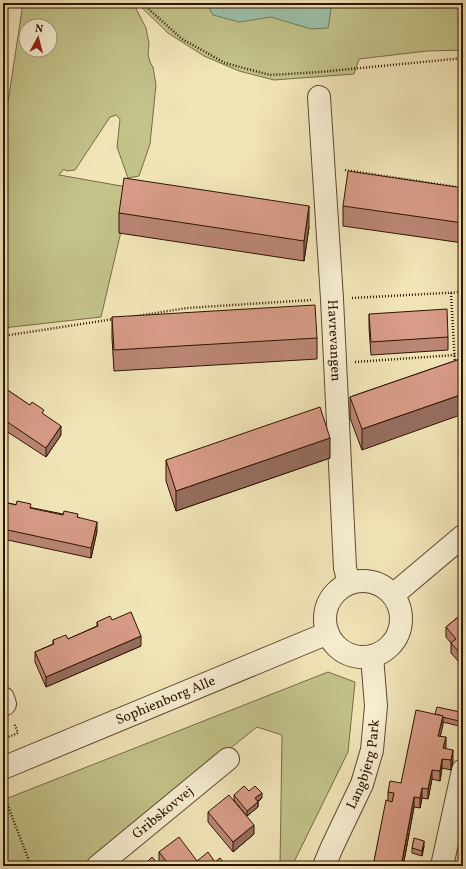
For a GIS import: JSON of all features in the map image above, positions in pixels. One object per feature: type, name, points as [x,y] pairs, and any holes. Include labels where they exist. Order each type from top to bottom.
[{"type":"street","name":"Havrevangen","points":[[319,98],[332,299],[345,568],[349,583]]},
{"type":"street","points":[[393,595],[463,536]]},
{"type":"street","points":[[361,580],[384,586],[393,595],[400,606],[402,619],[400,631],[393,643],[384,651],[372,656],[361,657],[350,655],[341,650],[333,642],[328,633],[325,622],[326,609],[331,598],[339,589],[349,583],[361,580]]},
{"type":"street","name":"Sophienborg Alle","points":[[3,768],[328,633]]},
{"type":"street","name":"Langbjerg Park","points":[[324,866],[362,784],[372,750],[376,706],[372,656]]},
{"type":"street","name":"Gribskovvej","points":[[98,866],[228,759]]},
{"type":"street","points":[[442,866],[463,770]]},
{"type":"path","points":[[142,3],[182,39],[225,63],[270,75],[320,72],[463,58]]},
{"type":"path","points":[[323,166],[463,188]]},
{"type":"path","points":[[134,316],[187,308],[463,292]]},
{"type":"path","points":[[451,293],[455,366]]},
{"type":"path","points":[[226,306],[226,313]]},
{"type":"path","points":[[3,336],[118,318]]},
{"type":"path","points":[[335,363],[455,356]]},
{"type":"path","points":[[3,739],[18,733],[16,727]]},
{"type":"path","points":[[3,793],[31,866]]},
{"type":"shaded area","points":[[23,3],[133,3],[146,28],[149,44],[148,54],[153,67],[156,85],[150,144],[139,176],[128,178],[117,147],[120,119],[116,115],[110,117],[75,170],[66,171],[64,169],[59,175],[127,187],[120,236],[101,317],[3,328],[3,101],[8,102],[18,36],[18,58],[58,58],[58,18],[21,18]]},
{"type":"shaded area","points":[[137,3],[463,3],[463,50],[427,51],[359,59],[354,74],[274,80],[239,71],[204,56],[168,33]]},
{"type":"shaded area","points":[[206,3],[332,3],[328,28],[311,29],[271,17],[239,22],[213,15]]},
{"type":"shaded area","points":[[328,672],[355,682],[348,752],[292,866],[280,866],[282,735],[257,727],[83,866],[3,866],[3,800]]},
{"type":"building","points":[[348,171],[463,188],[463,223],[343,206]]},
{"type":"building","points":[[124,178],[309,206],[304,241],[119,213]]},
{"type":"building","points":[[315,305],[317,338],[114,350],[112,317]]},
{"type":"building","points":[[447,309],[448,337],[371,342],[369,314]]},
{"type":"building","points":[[463,358],[463,394],[362,429],[350,397]]},
{"type":"building","points":[[3,387],[30,405],[32,402],[44,410],[42,413],[61,426],[46,448],[3,419]]},
{"type":"building","points":[[320,407],[330,438],[176,491],[166,460]]},
{"type":"building","points":[[17,501],[31,504],[30,508],[63,515],[64,511],[78,514],[77,517],[97,522],[91,548],[3,529],[3,502],[16,505]]},
{"type":"building","points":[[131,612],[141,636],[46,677],[35,652],[54,644],[53,640],[66,635],[68,639],[98,626],[97,622],[110,616],[112,620]]},
{"type":"building","points":[[463,613],[463,649],[459,652],[451,643],[456,639],[446,627]]},
{"type":"building","points":[[437,707],[460,712],[459,721],[435,714]]},
{"type":"building","points":[[416,710],[443,716],[438,736],[446,737],[443,748],[453,750],[451,760],[442,759],[440,771],[432,770],[428,789],[422,788],[420,798],[414,797],[402,861],[418,864],[417,866],[373,866],[386,800],[392,802],[394,793],[388,792],[390,781],[401,783]]},
{"type":"building","points":[[244,786],[249,791],[255,786],[262,793],[255,798],[258,802],[247,811],[234,795]]},
{"type":"building","points":[[229,795],[254,825],[233,842],[208,812]]},
{"type":"building","points":[[179,837],[197,861],[208,852],[215,862],[220,858],[226,866],[170,866],[159,852]]},
{"type":"building","points":[[414,838],[424,841],[422,851],[412,848]]},
{"type":"building","points":[[152,857],[160,866],[144,865]]}]
